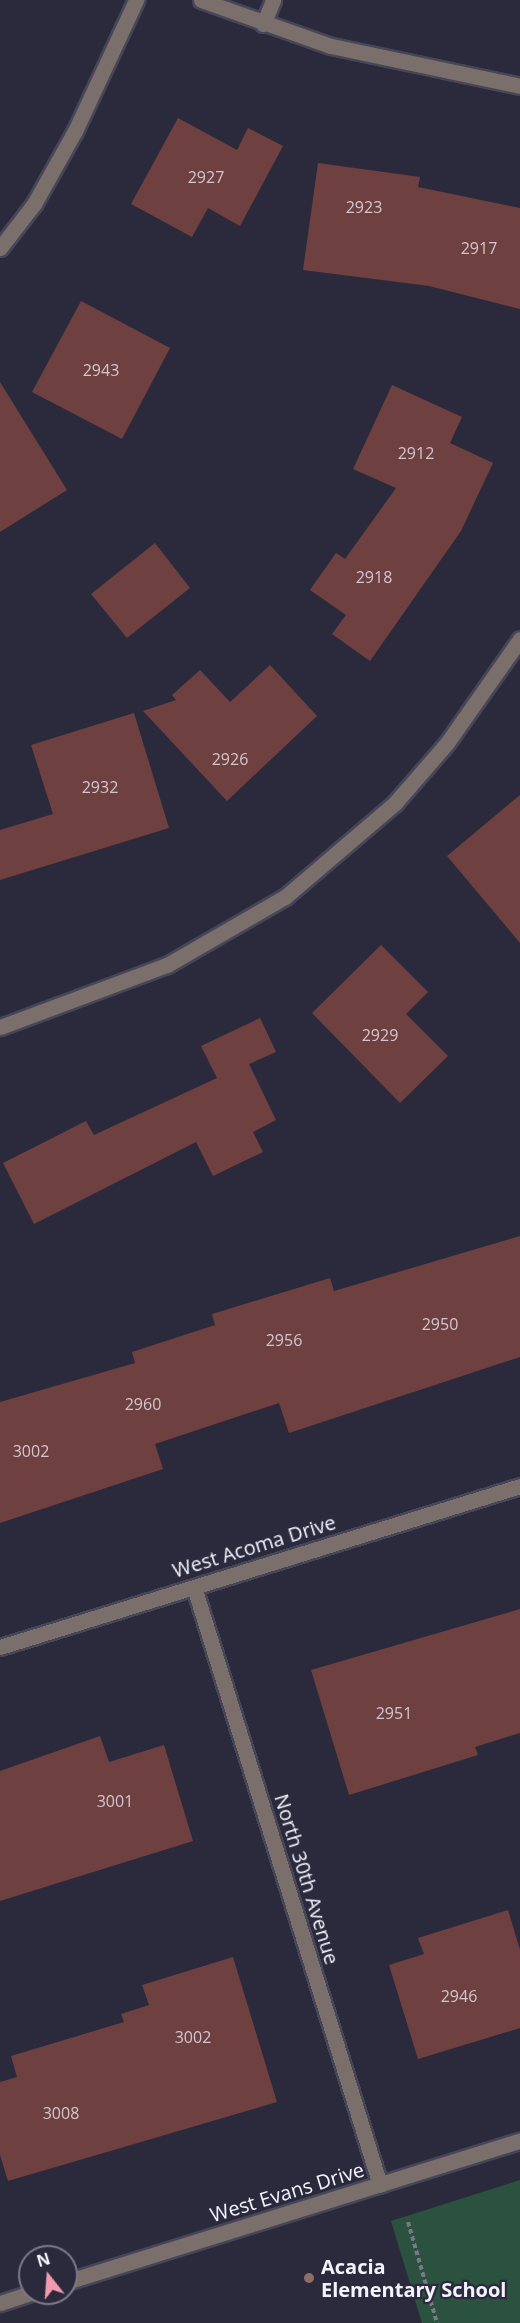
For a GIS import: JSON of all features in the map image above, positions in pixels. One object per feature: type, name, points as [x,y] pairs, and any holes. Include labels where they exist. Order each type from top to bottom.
[{"type":"street","points":[[0,248],[34,204],[75,131],[136,0]]},
{"type":"street","points":[[201,0],[263,24],[405,66],[520,86]]},
{"type":"street","points":[[263,24],[273,0]]},
{"type":"street","points":[[0,1027],[166,965],[285,897],[395,803],[514,664],[520,639]]},
{"type":"street","name":"West Acoma Drive","points":[[0,1647],[520,1486]]},
{"type":"street","name":"North 30th Avenue","points":[[194,1587],[380,2185]]},
{"type":"street","name":"West Evans Drive","points":[[78,2278],[520,2141]]},
{"type":"street","points":[[0,2303],[18,2297]]},
{"type":"path","points":[[408,2222],[437,2323]]},
{"type":"green space","points":[[520,2180],[520,2323],[422,2323],[391,2221]]},
{"type":"building","points":[[178,118],[237,150],[248,128],[283,146],[240,226],[208,208],[192,237],[131,204]]},
{"type":"building","points":[[318,163],[420,177],[418,187],[520,208],[520,309],[429,286],[303,270]]},
{"type":"building","points":[[81,301],[170,348],[122,439],[32,392]]},
{"type":"building","points":[[0,382],[67,490],[0,532]]},
{"type":"building","points":[[392,385],[462,417],[450,443],[493,463],[461,531],[370,661],[332,634],[346,615],[310,590],[336,553],[345,559],[396,488],[353,469]]},
{"type":"building","points":[[155,543],[190,588],[127,638],[91,594]]},
{"type":"building","points":[[270,665],[317,716],[227,801],[143,711],[176,700],[172,695],[200,670],[230,702]]},
{"type":"building","points":[[134,713],[169,828],[0,880],[0,830],[53,814],[31,745]]},
{"type":"building","points":[[520,795],[520,943],[447,856]]},
{"type":"building","points":[[381,945],[428,992],[406,1014],[448,1056],[400,1103],[312,1013]]},
{"type":"building","points":[[260,1018],[276,1052],[249,1064],[276,1120],[253,1132],[263,1152],[213,1176],[196,1142],[34,1224],[3,1163],[86,1121],[94,1135],[217,1078],[201,1046]]},
{"type":"building","points":[[520,1236],[520,1357],[289,1433],[279,1403],[155,1444],[163,1469],[0,1523],[0,1402],[135,1363],[132,1352],[215,1325],[212,1314],[330,1278],[334,1291]]},
{"type":"building","points":[[520,1609],[520,1733],[475,1747],[478,1755],[349,1795],[311,1670]]},
{"type":"building","points":[[100,1736],[109,1762],[164,1745],[193,1841],[0,1901],[0,1771]]},
{"type":"building","points":[[508,1910],[520,1950],[520,2028],[418,2059],[389,1965],[424,1954],[418,1938]]},
{"type":"building","points":[[233,1957],[277,2102],[8,2181],[0,2155],[0,2082],[17,2077],[11,2056],[124,2022],[121,2014],[149,2005],[142,1985]]},
{"type":"place","name":"Acacia Elementary School","points":[[309,2278]]}]
